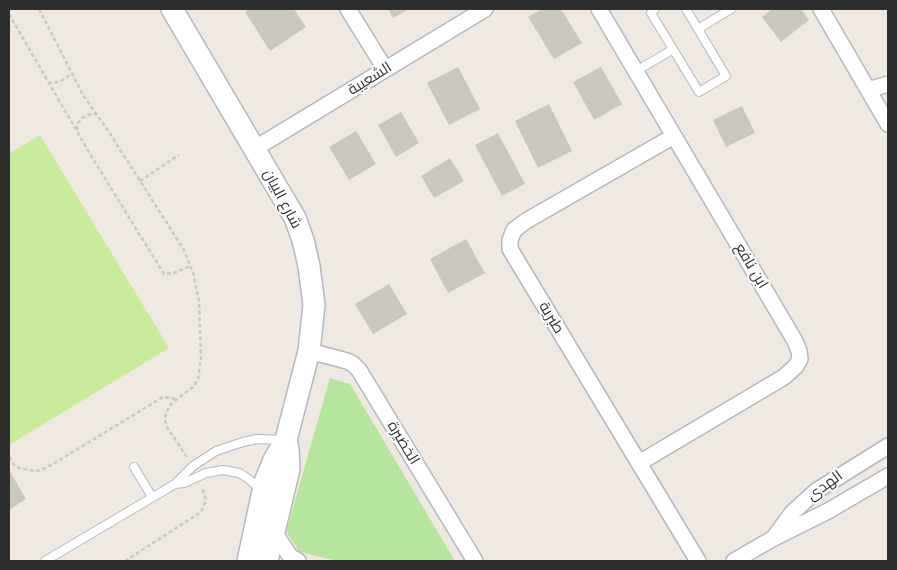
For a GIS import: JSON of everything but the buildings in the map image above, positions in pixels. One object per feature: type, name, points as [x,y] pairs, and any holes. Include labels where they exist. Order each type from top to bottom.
[{"type":"street","name":"شارع البيان","points":[[172,9],[295,218],[303,240],[309,266],[314,305],[309,352],[286,440],[272,466],[263,494],[248,561]]},
{"type":"street","points":[[348,9],[385,69]]},
{"type":"street","name":"الشعيبة","points":[[254,150],[486,9]]},
{"type":"street","name":"ابن نافع","points":[[599,9],[795,341],[800,359],[796,366],[784,377],[639,463]]},
{"type":"street","points":[[821,9],[888,124]]},
{"type":"street","points":[[868,90],[888,84]]},
{"type":"street","name":"طبرية","points":[[674,136],[526,221],[514,230],[510,240],[510,249],[698,561]]},
{"type":"street","name":"الخضيرة","points":[[309,352],[347,361],[358,370],[475,561]]},
{"type":"street","name":"شارع البيان","points":[[267,561],[289,469],[286,440]]},
{"type":"street","name":"الهدى","points":[[772,539],[792,513],[816,491],[888,446]]},
{"type":"street","points":[[874,455],[888,476]]},
{"type":"street","name":"الهدى","points":[[734,561],[772,539],[828,511],[888,476]]},
{"type":"street","points":[[274,532],[290,556],[298,561]]},
{"type":"lane","points":[[655,9],[651,13],[699,92],[725,77],[726,74],[686,9]]},
{"type":"lane","points":[[698,29],[731,9]]},
{"type":"lane","points":[[636,71],[672,50]]},
{"type":"lane","points":[[45,561],[175,484],[193,466],[216,451],[243,442],[272,439],[286,440]]},
{"type":"lane","points":[[134,467],[152,498]]},
{"type":"lane","points":[[175,484],[184,483],[214,471],[231,471],[253,481],[263,494]]},
{"type":"path","points":[[39,9],[83,95],[184,250],[190,266],[199,301],[202,358],[198,379],[193,387],[170,404],[165,420],[193,466]]},
{"type":"path","points":[[9,14],[48,83],[164,274],[174,273],[190,266]]},
{"type":"path","points":[[48,83],[59,82],[72,73]]},
{"type":"path","points":[[77,131],[78,123],[82,118],[96,114]]},
{"type":"path","points":[[140,181],[179,155]]},
{"type":"path","points":[[9,457],[15,466],[34,471],[41,470],[163,397],[176,399]]},
{"type":"path","points":[[125,561],[201,512],[206,500],[199,476]]},
{"type":"green space","points":[[40,135],[169,348],[9,445],[9,154]]},
{"type":"green space","points":[[330,378],[350,384],[455,561],[337,561],[300,552],[286,532]]}]
